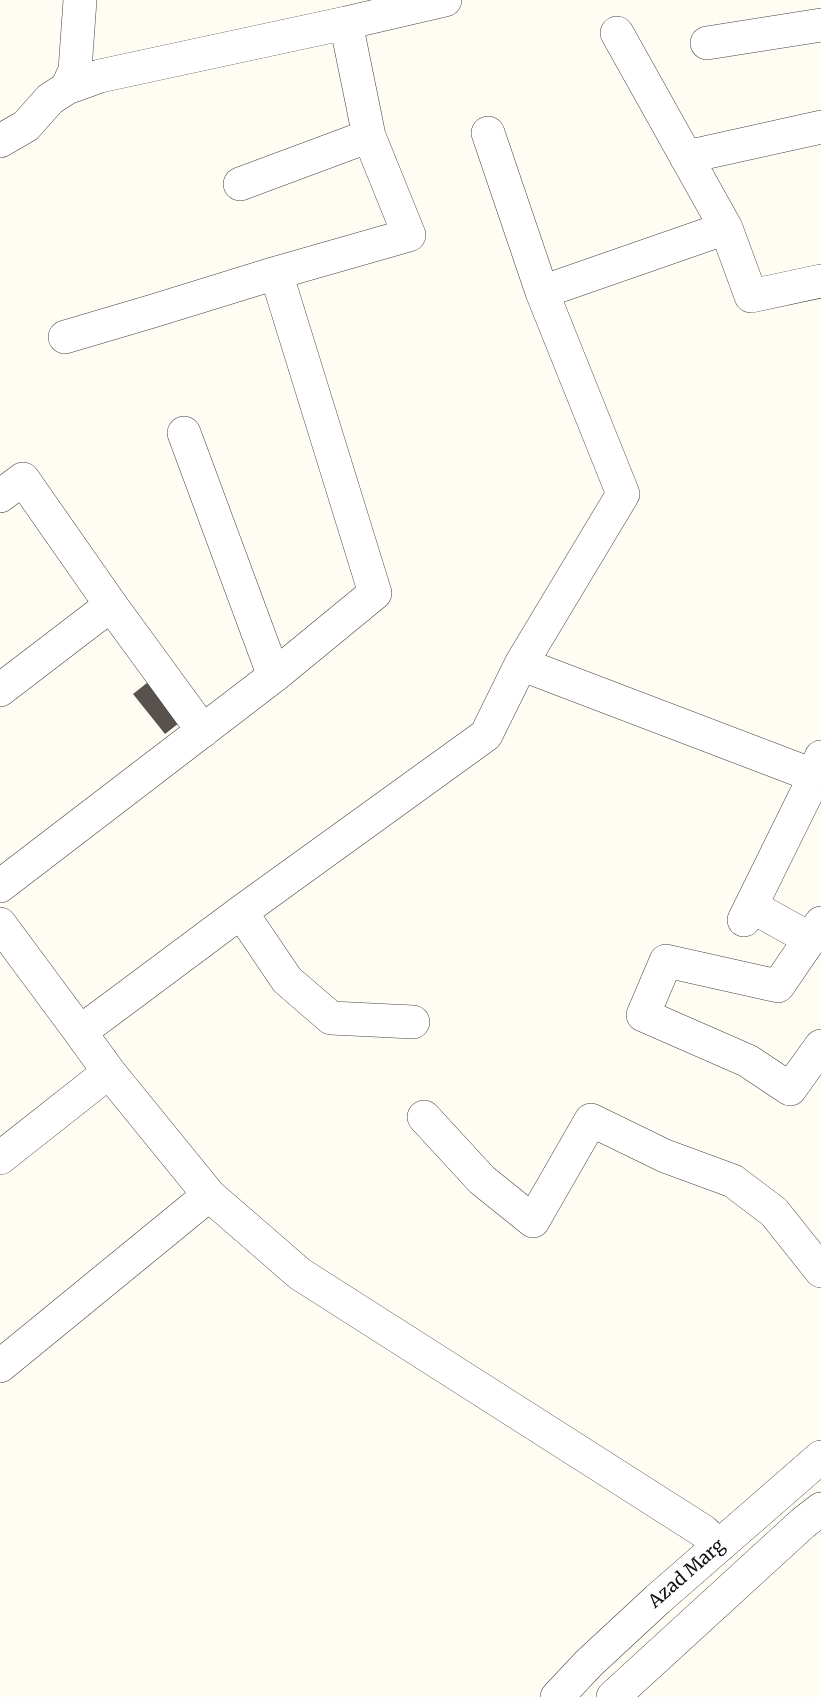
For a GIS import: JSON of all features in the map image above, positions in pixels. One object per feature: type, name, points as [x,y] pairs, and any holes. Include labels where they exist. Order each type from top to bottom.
[{"type":"street","points":[[67,88],[75,70],[80,0]]},
{"type":"street","points":[[0,141],[26,126],[50,99],[67,88],[100,76],[445,0]]},
{"type":"street","points":[[65,337],[409,235],[369,136],[346,23]]},
{"type":"street","points":[[707,44],[821,25]]},
{"type":"street","points":[[617,33],[726,228],[751,296],[821,280]]},
{"type":"street","points":[[686,156],[821,127]]},
{"type":"street","points":[[80,1032],[486,735],[522,664],[623,494],[542,292],[488,133]]},
{"type":"street","points":[[240,184],[369,136]]},
{"type":"street","points":[[542,292],[726,228]]},
{"type":"street","points":[[0,886],[274,676],[375,592],[276,273]]},
{"type":"street","points":[[184,433],[274,676]]},
{"type":"street","points":[[0,496],[23,479],[203,731]]},
{"type":"street","points":[[0,690],[111,605]]},
{"type":"street","points":[[522,664],[818,766],[748,913],[816,931],[778,986],[666,961],[643,1015],[748,1061],[790,1089],[821,1046]]},
{"type":"street","points":[[241,912],[287,980],[331,1018],[412,1022]]},
{"type":"street","points":[[0,924],[109,1072],[209,1195],[300,1274],[703,1531],[718,1546]]},
{"type":"street","points":[[0,1158],[109,1072]]},
{"type":"street","points":[[424,1117],[482,1180],[533,1221],[591,1120],[665,1156],[733,1181],[774,1212],[821,1270]]},
{"type":"street","points":[[0,1366],[209,1195]]},
{"type":"street","name":"Azad Marg","points":[[557,1697],[589,1662],[821,1457]]},
{"type":"street","points":[[613,1697],[821,1509]]},
{"type":"building","points":[[152,679],[188,716],[165,734],[133,694]]}]
